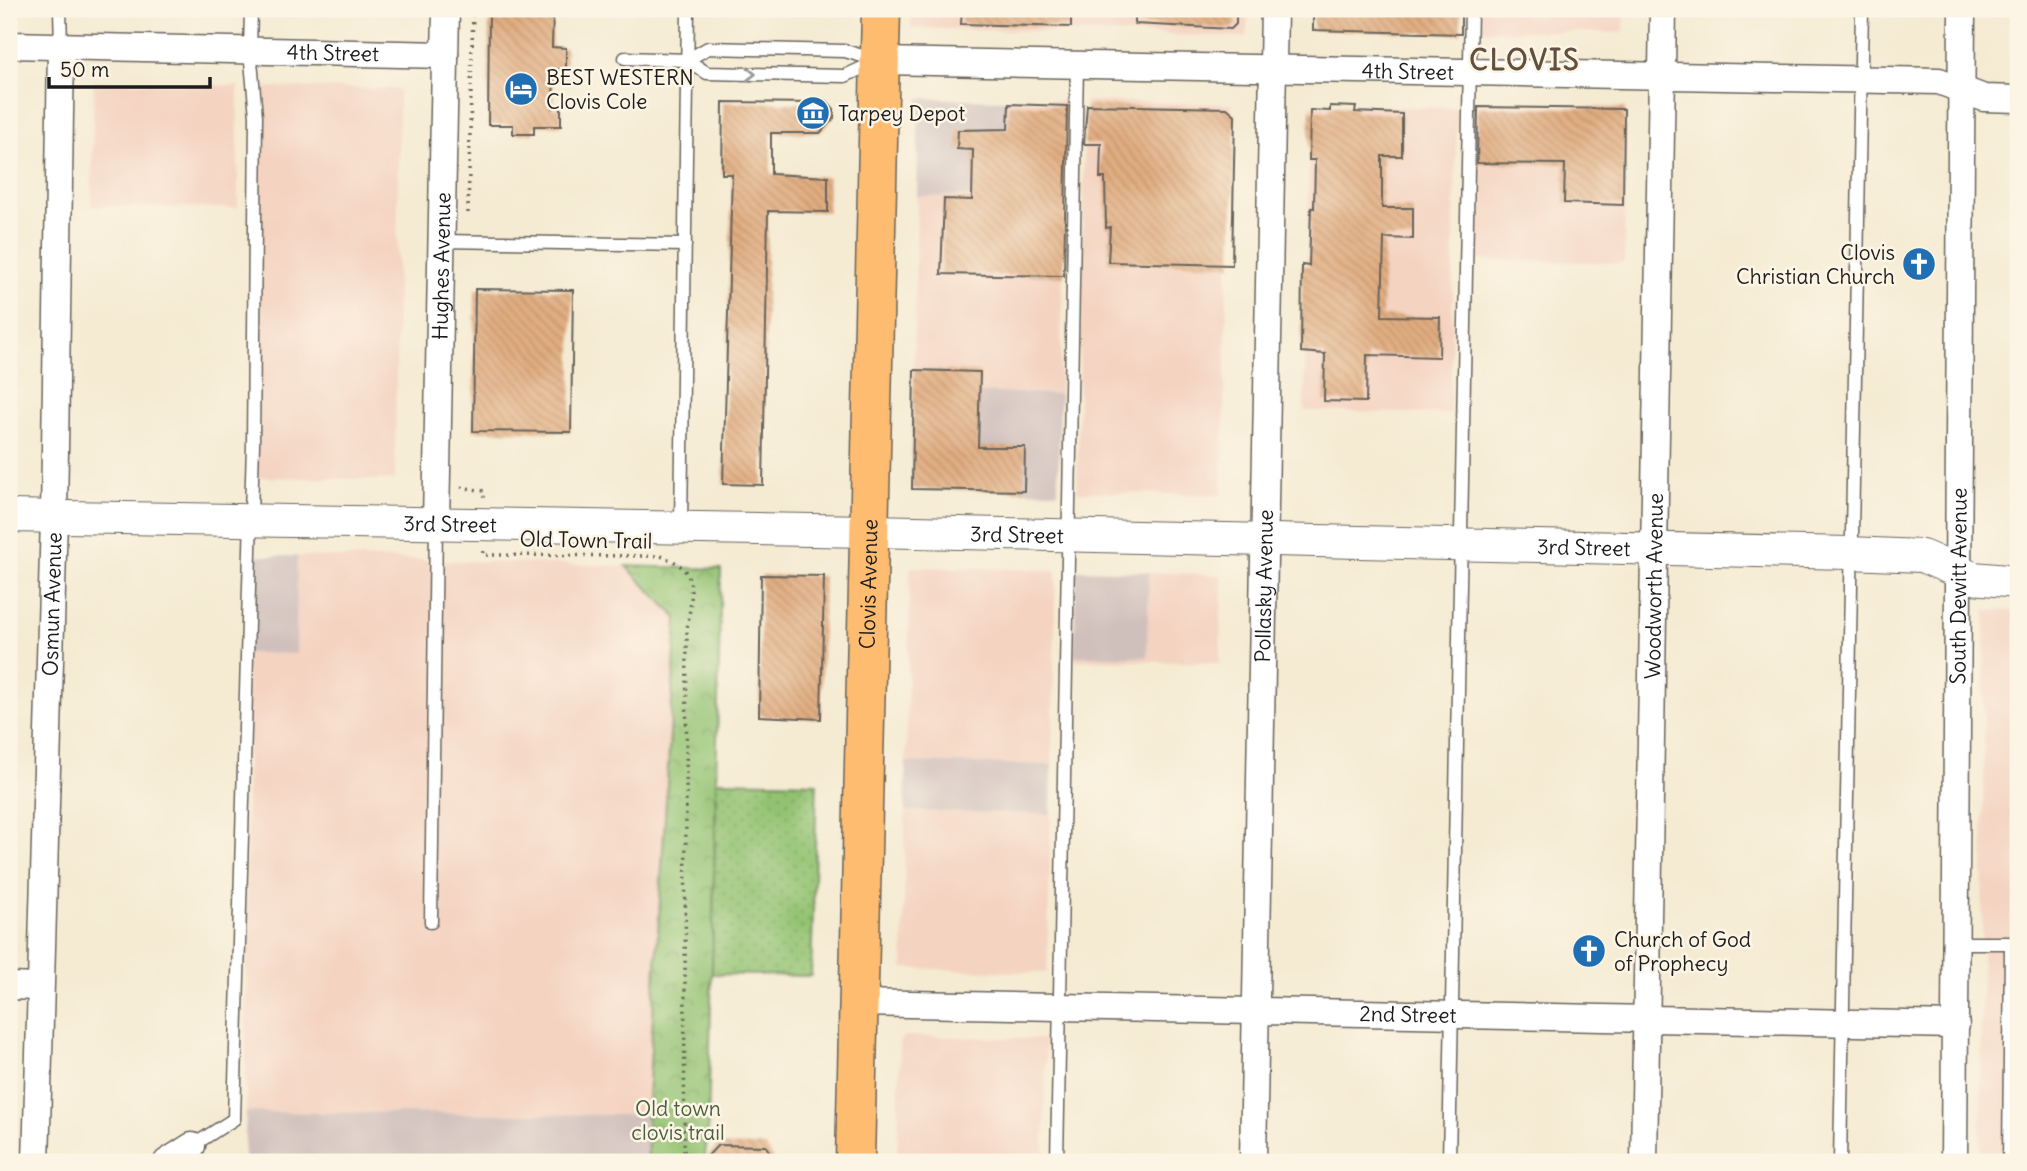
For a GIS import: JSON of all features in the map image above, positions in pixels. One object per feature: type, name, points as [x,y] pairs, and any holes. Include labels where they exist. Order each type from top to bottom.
[{"type":"main road","name":"Clovis Avenue","points":[[855,1162],[880,9]]},
{"type":"street","name":"Hughes Avenue","points":[[436,523],[446,9]]},
{"type":"street","name":"Pollasky Avenue","points":[[1253,1162],[1258,1010],[1274,9]]},
{"type":"street","name":"Woodworth Avenue","points":[[1644,1162],[1663,9]]},
{"type":"street","name":"South Dewitt Avenue","points":[[1954,1162],[1962,9]]},
{"type":"street","name":"4th Street","points":[[9,45],[445,55]]},
{"type":"street","name":"Osmun Avenue","points":[[36,1162],[54,517],[61,46]]},
{"type":"street","name":"4th Street","points":[[880,61],[1939,81],[1984,98],[2018,99]]},
{"type":"street","name":"3rd Street","points":[[9,516],[870,530],[1849,553],[1922,556],[1959,573],[1989,581],[2018,582]]},
{"type":"street","points":[[9,986],[40,986]]},
{"type":"street","name":"2nd Street","points":[[858,1003],[1956,1025]]},
{"type":"street","points":[[167,1162],[192,1146]]},
{"type":"lane","points":[[60,9],[61,46]]},
{"type":"lane","points":[[192,1146],[234,1119],[248,520],[253,444],[256,128],[250,50],[251,9]]},
{"type":"lane","points":[[681,528],[688,9]]},
{"type":"lane","points":[[1449,1162],[1471,9]]},
{"type":"lane","points":[[1840,1162],[1849,553],[1862,9]]},
{"type":"lane","points":[[625,58],[687,60],[708,48],[845,51],[880,61]]},
{"type":"lane","points":[[687,60],[706,73],[845,76],[880,61]]},
{"type":"lane","points":[[1057,1162],[1077,64]]},
{"type":"lane","points":[[441,241],[685,245]]},
{"type":"lane","points":[[430,922],[436,523]]},
{"type":"lane","points":[[1957,943],[2015,943],[2009,1162]]},
{"type":"path","points":[[467,241],[473,9]]},
{"type":"path","name":"Old Town Trail","points":[[461,474],[461,488],[484,491],[483,555],[660,556],[674,560],[691,583],[692,608],[687,629],[684,1162]]},
{"type":"shaded area","points":[[912,9],[1248,9],[1247,37],[911,28]]},
{"type":"shaded area","points":[[1478,9],[1625,9],[1624,33],[1478,30]]},
{"type":"shaded area","points":[[94,81],[238,86],[238,208],[91,206]]},
{"type":"shaded area","points":[[253,87],[399,89],[395,480],[249,477]]},
{"type":"shaded area","points":[[919,98],[1007,100],[1005,197],[917,196]]},
{"type":"shaded area","points":[[1007,100],[1066,101],[1060,394],[913,391],[917,196],[1005,197]]},
{"type":"shaded area","points":[[1085,101],[1232,104],[1222,495],[1077,492]]},
{"type":"shaded area","points":[[1310,105],[1457,108],[1450,414],[1304,411]]},
{"type":"shaded area","points":[[1475,105],[1626,107],[1624,263],[1475,260]]},
{"type":"shaded area","points":[[913,391],[1060,394],[1058,492],[911,489]]},
{"type":"shaded area","points":[[248,556],[297,556],[296,654],[247,653]]},
{"type":"shaded area","points":[[297,556],[626,566],[677,618],[647,1115],[246,1112],[247,653],[296,654]]},
{"type":"shaded area","points":[[912,567],[1056,570],[1052,765],[906,762]]},
{"type":"shaded area","points":[[1076,570],[1149,572],[1147,657],[1074,656]]},
{"type":"shaded area","points":[[1149,572],[1222,575],[1220,663],[1074,660],[1074,656],[1147,657]]},
{"type":"shaded area","points":[[1985,610],[2018,611],[2018,1162],[1980,1162]]},
{"type":"shaded area","points":[[906,762],[1052,765],[1051,814],[905,811]]},
{"type":"shaded area","points":[[905,811],[1051,814],[1047,973],[903,968]]},
{"type":"shaded area","points":[[905,1036],[1046,1039],[1044,1162],[897,1162],[900,1041]]},
{"type":"shaded area","points":[[246,1112],[647,1115],[648,1162],[244,1162]]},
{"type":"green space","name":"Old town clovis trail","points":[[626,566],[721,569],[708,1134],[704,1162],[648,1162],[647,1115],[677,618]]},
{"type":"green space","points":[[716,781],[817,783],[811,976],[712,974]]},
{"type":"building","name":"BEST WESTERN Clovis Cole","points":[[489,9],[553,9],[552,47],[566,48],[566,70],[554,69],[553,108],[561,108],[561,126],[534,126],[534,134],[513,134],[513,125],[488,125]]},
{"type":"building","points":[[962,9],[1071,9],[1071,27],[961,24]]},
{"type":"building","points":[[1135,9],[1236,9],[1236,24],[1231,29],[1135,24]]},
{"type":"building","points":[[1313,9],[1461,9],[1461,34],[1313,30]]},
{"type":"building","points":[[816,100],[827,101],[834,109],[834,118],[820,133],[771,133],[771,174],[828,177],[828,212],[768,211],[763,485],[723,484],[732,174],[722,174],[723,102],[813,103]]},
{"type":"building","points":[[1009,104],[1067,106],[1064,276],[941,274],[944,199],[972,200],[973,150],[957,149],[958,130],[1008,129]]},
{"type":"building","points":[[1087,105],[1227,108],[1235,115],[1232,265],[1108,262],[1110,227],[1106,228],[1105,178],[1100,178],[1101,144],[1084,144]]},
{"type":"building","points":[[1330,106],[1356,107],[1355,112],[1402,114],[1402,156],[1382,156],[1382,208],[1413,208],[1413,239],[1384,238],[1382,316],[1440,317],[1439,357],[1367,355],[1366,402],[1324,401],[1325,354],[1301,352],[1302,265],[1309,266],[1311,208],[1314,208],[1315,160],[1309,160],[1310,110],[1330,111]]},
{"type":"building","points":[[1478,107],[1624,109],[1623,205],[1564,203],[1565,164],[1477,163]]},
{"type":"building","points":[[475,289],[573,290],[571,432],[473,431]]},
{"type":"building","points":[[914,370],[980,372],[978,447],[1025,447],[1024,491],[912,489]]},
{"type":"building","points":[[761,575],[824,576],[821,719],[759,716]]},
{"type":"building","points":[[718,1145],[766,1146],[775,1162],[702,1162]]},
{"type":"place","name":"BEST WESTERN Clovis Cole","points":[[521,89]]},
{"type":"place","name":"Tarpey Depot","points":[[813,113]]},
{"type":"place","name":"Clovis Christian Church","points":[[1919,264]]},
{"type":"place","name":"Church of God of Prophecy","points":[[1589,951]]},
{"type":"district","name":"CLOVIS","points":[[1525,60]]}]
